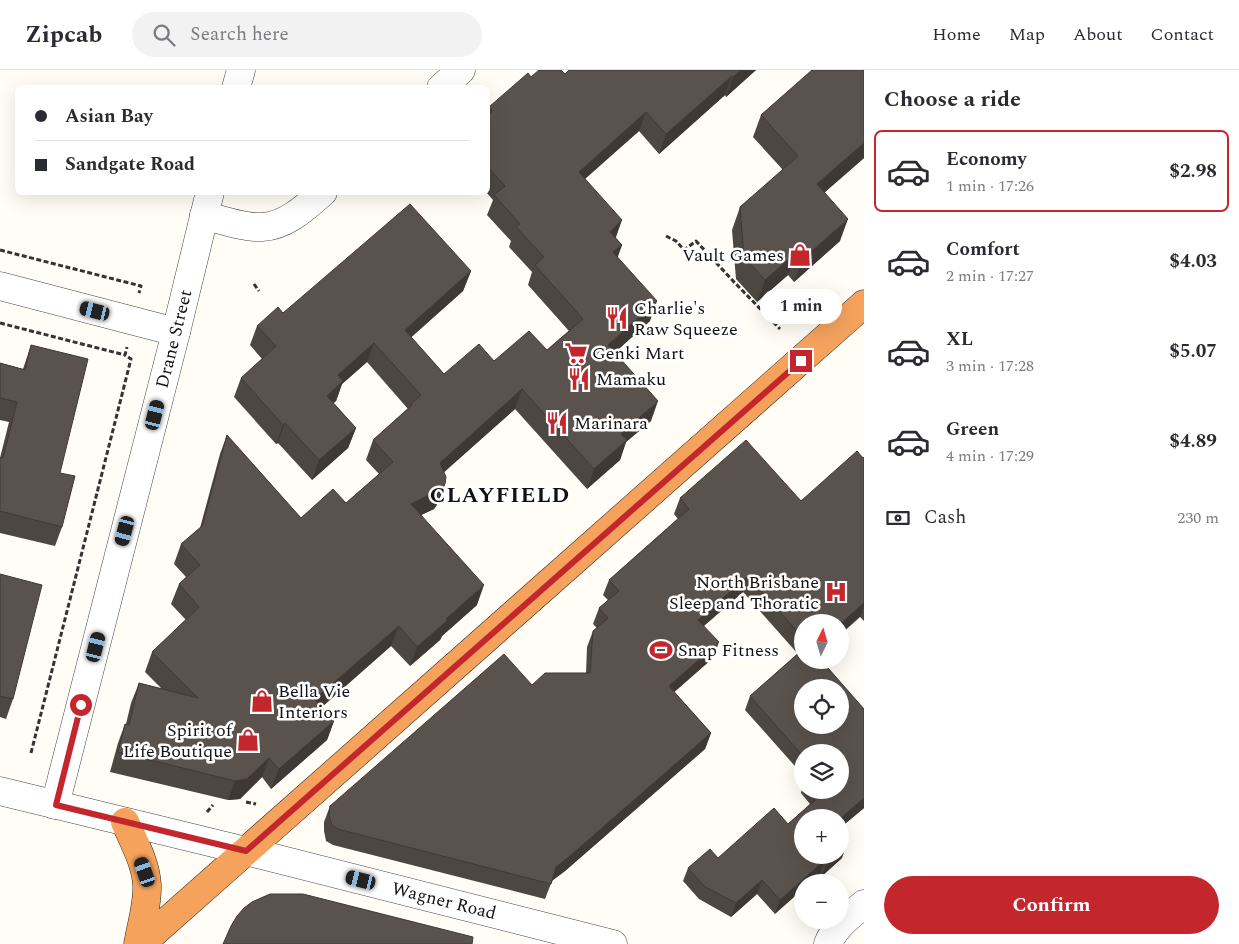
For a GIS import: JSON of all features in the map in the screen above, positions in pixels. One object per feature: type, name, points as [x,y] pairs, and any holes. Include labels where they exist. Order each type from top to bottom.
[{"type":"highway","points":[[139,944],[864,304]]},
{"type":"highway","points":[[125,822],[145,872],[147,886],[139,944]]},
{"type":"street","points":[[237,85],[241,70]]},
{"type":"street","points":[[444,85],[461,70]]},
{"type":"street","points":[[207,204],[227,221],[261,227],[272,226],[287,220],[308,206],[319,195]]},
{"type":"street","name":"Drane Street","points":[[56,805],[207,204]]},
{"type":"street","points":[[0,286],[176,332]]},
{"type":"street","name":"Wagner Road","points":[[0,791],[613,944]]},
{"type":"street","points":[[828,944],[839,926],[864,904]]},
{"type":"path","points":[[666,236],[684,250],[696,241],[734,283],[780,329]]},
{"type":"path","points":[[0,250],[141,286],[139,294]]},
{"type":"path","points":[[254,284],[259,291]]},
{"type":"path","points":[[805,308],[811,314]]},
{"type":"path","points":[[0,323],[125,355],[131,359],[31,753]]},
{"type":"path","points":[[125,355],[128,344]]},
{"type":"path","points":[[246,802],[256,804]]},
{"type":"path","points":[[207,812],[213,805]]},
{"type":"building","points":[[539,70],[561,70],[565,74],[569,70],[741,70],[666,134],[646,112],[579,172],[622,220],[610,232],[622,245],[613,252],[657,301],[608,345],[658,401],[621,434],[627,440],[594,469],[522,389],[440,463],[446,477],[445,484],[441,489],[411,504],[484,585],[417,647],[399,626],[315,699],[334,721],[279,769],[269,758],[247,779],[235,781],[118,752],[125,724],[129,725],[139,683],[198,698],[152,652],[199,607],[179,584],[200,565],[181,544],[202,526],[227,435],[301,518],[333,489],[346,503],[393,462],[373,440],[421,395],[374,343],[338,375],[343,381],[327,396],[356,428],[319,460],[285,423],[283,425],[241,378],[276,346],[257,326],[278,307],[283,313],[410,204],[471,271],[405,330],[444,374],[479,344],[494,361],[529,331],[547,350],[583,319],[535,265],[544,257],[516,227],[520,224],[494,195],[505,186],[490,169],[490,114],[492,111],[490,106],[528,73],[531,77]]},
{"type":"building","points":[[812,70],[864,70],[864,143],[817,184],[848,219],[802,260],[796,253],[765,280],[744,257],[740,207],[798,156],[761,115]]},
{"type":"building","points":[[31,345],[88,359],[60,473],[75,476],[62,527],[0,511],[0,458],[3,458],[17,402],[0,398],[0,363],[25,370]]},
{"type":"building","points":[[746,440],[801,501],[857,451],[864,457],[864,603],[849,616],[849,614],[794,614],[794,628],[748,576],[698,620],[719,642],[669,686],[711,733],[556,867],[551,884],[338,829],[332,825],[329,815],[330,806],[504,654],[532,685],[545,673],[590,673],[593,631],[608,618],[599,608],[619,591],[609,580],[689,509],[680,498]]},
{"type":"building","points":[[0,574],[42,585],[13,699],[0,696]]},
{"type":"building","points":[[794,657],[794,669],[829,669],[838,679],[794,679],[794,734],[849,734],[849,692],[864,709],[864,798],[849,811],[849,809],[805,809],[817,799],[849,799],[849,744],[794,744],[794,746],[750,696]]},
{"type":"building","points":[[774,808],[788,824],[794,819],[794,864],[820,864],[809,874],[794,874],[794,888],[780,900],[762,880],[736,903],[704,886],[688,868],[710,849],[718,858]]},
{"type":"building","points":[[270,894],[303,894],[473,937],[472,944],[223,944],[231,926],[244,908]]},
{"type":"place","name":"Vault Games","points":[[800,255]]},
{"type":"place","name":"Charlie's Raw Squeeze","points":[[617,318]]},
{"type":"place","name":"Genki Mart","points":[[576,353]]},
{"type":"place","name":"Mamaku","points":[[579,379]]},
{"type":"place","name":"Marinara","points":[[557,423]]},
{"type":"place","name":"North Brisbane Sleep and Thoratic","points":[[836,592]]},
{"type":"place","name":"Snap Fitness","points":[[661,650]]},
{"type":"place","name":"Bella Vie Interiors","points":[[262,701]]},
{"type":"place","name":"Spirit of Life Boutique","points":[[248,740]]},
{"type":"district","name":"CLAYFIELD","points":[[500,495]]},
{"type":"route","points":[[81,705],[56,805],[246,851],[801,361]]}]
